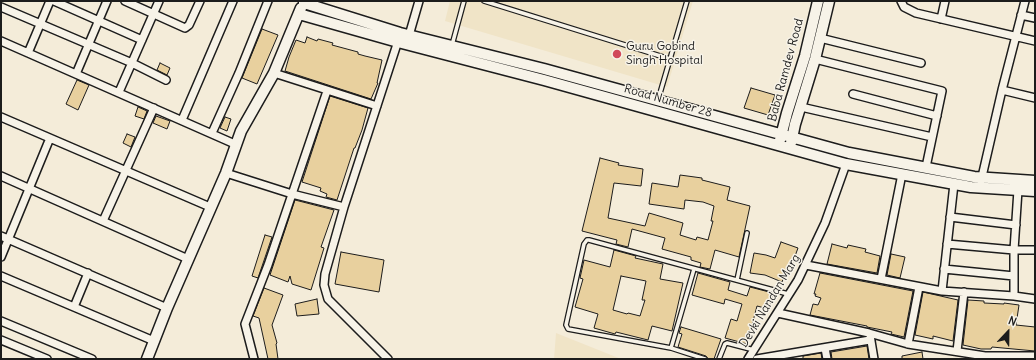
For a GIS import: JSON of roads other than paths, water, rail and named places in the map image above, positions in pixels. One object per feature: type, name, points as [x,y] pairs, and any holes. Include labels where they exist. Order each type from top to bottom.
[{"type":"street","points":[[28,53],[50,1]]},
{"type":"street","points":[[54,1],[142,40]]},
{"type":"street","points":[[76,74],[106,1]]},
{"type":"street","points":[[125,1],[185,28],[187,27],[200,1]]},
{"type":"street","points":[[119,92],[160,1]]},
{"type":"street","points":[[182,120],[233,1]]},
{"type":"street","points":[[212,133],[239,73],[268,1]]},
{"type":"street","points":[[388,359],[328,299],[324,285],[325,274],[344,207],[377,106],[419,1]]},
{"type":"street","name":"Baba Ramdev Road","points":[[780,146],[781,135],[805,56],[818,1]]},
{"type":"street","points":[[790,149],[795,124],[815,59],[829,1]]},
{"type":"street","points":[[901,1],[904,7],[916,13],[1035,41]]},
{"type":"street","points":[[941,19],[946,1]]},
{"type":"street","points":[[981,182],[1015,36],[1025,1]]},
{"type":"street","points":[[147,359],[167,308],[226,173],[241,132],[274,73],[304,2]]},
{"type":"street","name":"Road Number 28","points":[[304,2],[403,39]]},
{"type":"street","points":[[1,7],[40,25],[132,63],[166,80]]},
{"type":"street","name":"Road Number 28","points":[[299,14],[450,51],[544,80],[846,164],[954,184],[1035,181]]},
{"type":"street","points":[[1021,15],[1035,18]]},
{"type":"street","points":[[820,38],[921,63]]},
{"type":"street","points":[[1,41],[237,145]]},
{"type":"street","name":"Road Number 28","points":[[450,51],[544,69],[848,153],[926,168],[1018,190],[1035,191]]},
{"type":"street","points":[[815,59],[942,91],[926,168]]},
{"type":"street","points":[[274,73],[326,91],[377,106]]},
{"type":"street","points":[[1002,90],[1035,98]]},
{"type":"street","points":[[254,359],[245,324],[268,265],[326,91]]},
{"type":"street","points":[[853,94],[937,116]]},
{"type":"street","points":[[801,107],[932,137]]},
{"type":"street","points":[[103,222],[154,108]]},
{"type":"street","points":[[1,117],[210,207]]},
{"type":"street","points":[[1,256],[50,138]]},
{"type":"street","name":"Devki Nandan Marg","points":[[748,359],[778,314],[806,265],[826,224],[846,164]]},
{"type":"street","points":[[226,173],[292,194],[344,207]]},
{"type":"street","points":[[881,279],[902,174]]},
{"type":"street","points":[[1,176],[188,259]]},
{"type":"street","points":[[942,291],[954,184]]},
{"type":"street","points":[[1014,296],[1014,250],[1018,190]]},
{"type":"street","points":[[950,217],[1016,225]]},
{"type":"street","points":[[1,236],[167,308]]},
{"type":"street","points":[[947,244],[1014,250],[1035,250]]},
{"type":"street","points":[[806,265],[942,291],[1035,299]]},
{"type":"street","points":[[944,269],[1014,276]]},
{"type":"street","points":[[74,307],[88,273]]},
{"type":"street","points":[[1,276],[154,341]]},
{"type":"street","points":[[908,344],[919,286]]},
{"type":"street","points":[[956,352],[964,292]]},
{"type":"street","points":[[778,314],[870,336],[985,358],[1035,356]]},
{"type":"street","points":[[1,321],[92,359]]},
{"type":"street","points":[[757,359],[825,348],[870,336]]},
{"type":"street","points":[[870,336],[874,359]]},
{"type":"street","points":[[1,340],[47,359]]},
{"type":"street","points":[[825,348],[827,359]]},
{"type":"lane","points":[[450,51],[464,1]]},
{"type":"lane","points":[[484,1],[670,59]]},
{"type":"lane","points":[[658,100],[687,1]]},
{"type":"lane","points":[[737,280],[747,233]]},
{"type":"lane","points":[[705,359],[671,348],[568,329],[566,327],[584,244],[587,240],[790,294]]},
{"type":"lane","points":[[671,348],[694,269]]},
{"type":"lane","points":[[719,359],[725,344],[727,343],[754,350]]},
{"type":"place","name":"Guru Gobind Singh Hospital","points":[[617,54]]}]
